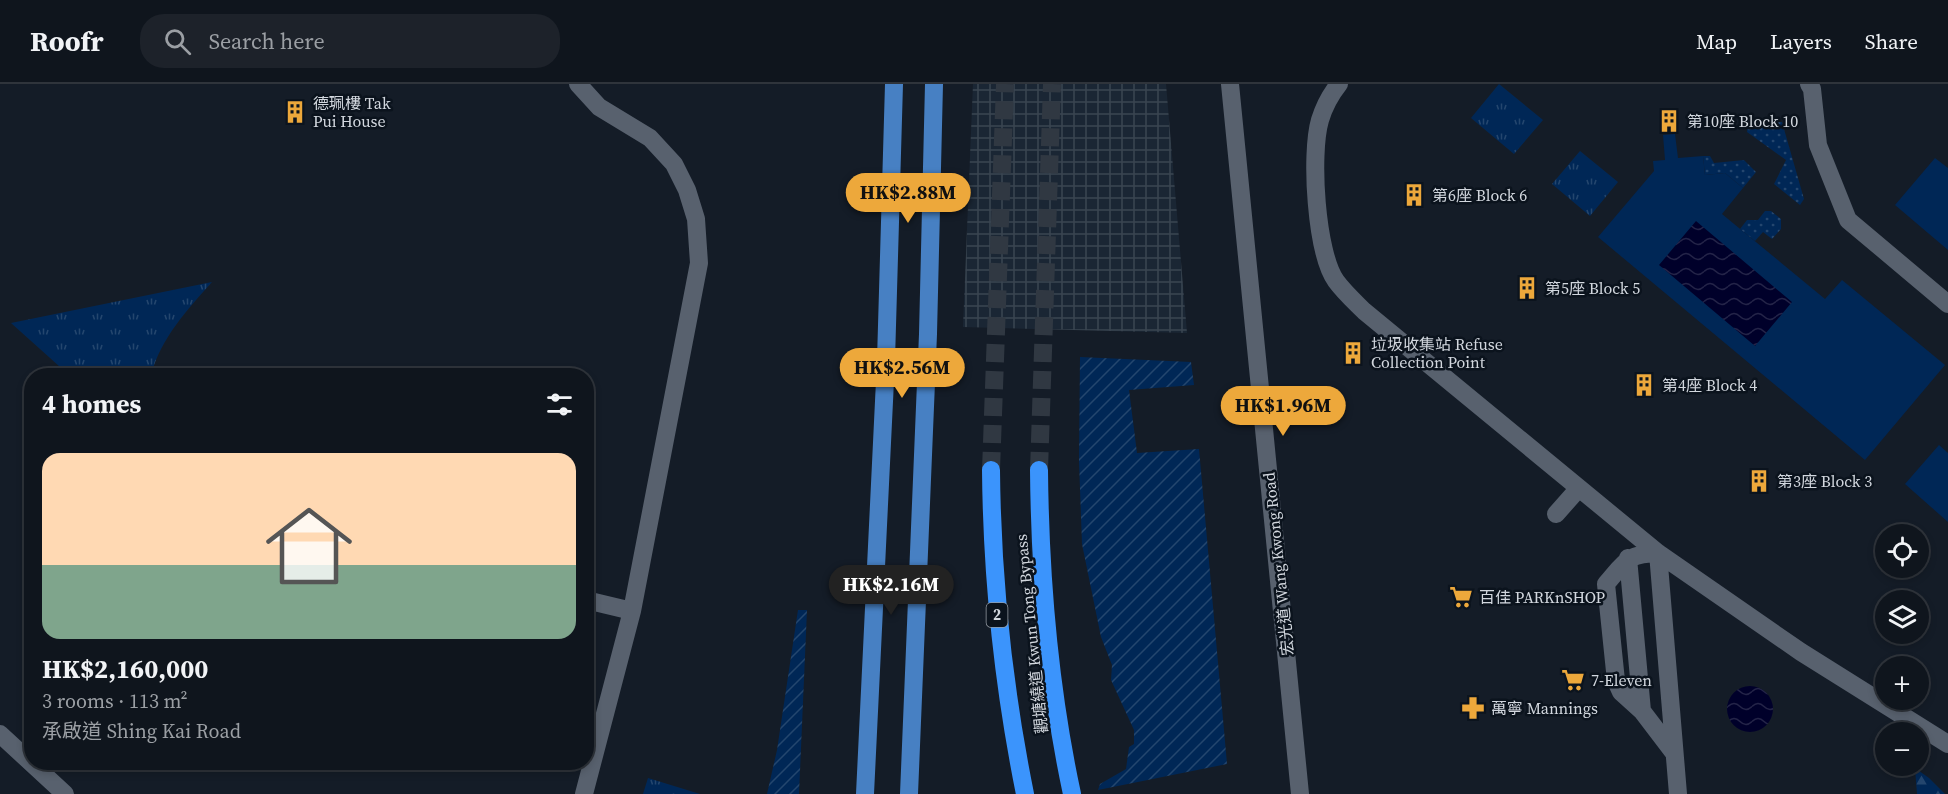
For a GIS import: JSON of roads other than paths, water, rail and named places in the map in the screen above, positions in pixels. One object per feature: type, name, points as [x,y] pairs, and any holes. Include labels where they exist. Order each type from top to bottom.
[{"type":"highway","name":"觀塘繞道 Kwun Tong Bypass","points":[[991,470],[997,619],[1006,693],[1025,794]]},
{"type":"highway","name":"觀塘繞道 Kwun Tong Bypass","points":[[1039,470],[1039,536],[1044,606],[1054,687],[1072,794]]},
{"type":"main road","points":[[865,794],[886,360],[894,84]]},
{"type":"main road","points":[[909,794],[928,334],[933,84]]},
{"type":"street","points":[[578,84],[599,107],[650,138],[674,164],[687,190],[696,219],[699,263],[632,611],[594,756]]},
{"type":"street","name":"宏光道 Wang Kwong Road","points":[[1230,84],[1300,794]]},
{"type":"street","points":[[1340,84],[1331,94],[1320,120],[1314,160],[1321,241],[1335,280],[1365,311],[1658,553],[1801,652],[1948,744]]},
{"type":"street","points":[[1809,84],[1812,89],[1818,145],[1848,220],[1948,304]]},
{"type":"street","points":[[1556,514],[1579,488]]},
{"type":"street","points":[[1658,553],[1641,554],[1628,558],[1642,711],[1674,753]]},
{"type":"street","points":[[1658,553],[1678,794]]},
{"type":"street","points":[[594,602],[632,611]]},
{"type":"street","points":[[0,734],[24,756]]},
{"type":"street","points":[[39,770],[65,794]]},
{"type":"street","points":[[584,794],[590,770]]},
{"type":"water","points":[[1696,221],[1792,302],[1755,346],[1659,265]]},
{"type":"water","points":[[1750,686],[1759,687],[1767,692],[1772,700],[1772,718],[1767,726],[1759,731],[1750,732],[1741,731],[1733,726],[1728,718],[1727,709],[1728,700],[1733,692],[1741,687]]},
{"type":"tunnel","points":[[991,470],[1005,84]]},
{"type":"tunnel","points":[[1039,470],[1052,84]]},
{"type":"place","name":"德珮樓 Tak Pui House","points":[[295,112]]},
{"type":"place","name":"第10座 Block 10","points":[[1669,121]]},
{"type":"place","name":"第6座 Block 6","points":[[1414,195]]},
{"type":"place","name":"第5座 Block 5","points":[[1527,288]]},
{"type":"place","name":"垃圾收集站 Refuse Collection Point","points":[[1353,353]]},
{"type":"place","name":"第4座 Block 4","points":[[1644,385]]},
{"type":"place","name":"第3座 Block 3","points":[[1759,481]]},
{"type":"place","name":"百佳 PARKnSHOP","points":[[1461,597]]},
{"type":"place","name":"7-Eleven","points":[[1573,680]]},
{"type":"place","name":"萬寧 Mannings","points":[[1473,708]]}]
